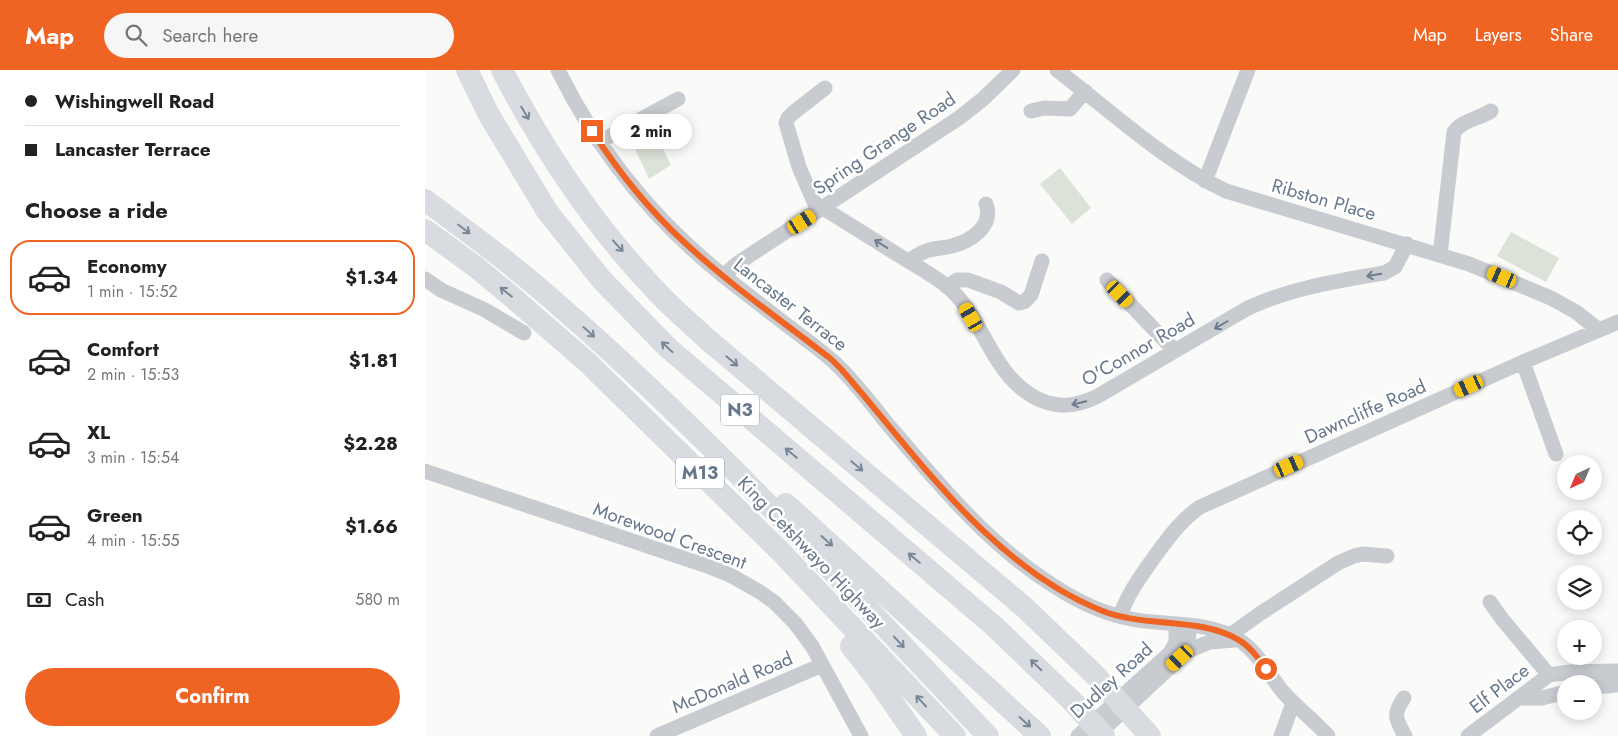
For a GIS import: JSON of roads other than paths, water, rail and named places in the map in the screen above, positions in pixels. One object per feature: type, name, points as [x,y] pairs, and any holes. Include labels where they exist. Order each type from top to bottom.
[{"type":"highway","name":"N3","points":[[467,70],[489,115],[547,211],[601,279],[667,347],[994,626],[1071,700],[1103,736]]},
{"type":"highway","name":"N3","points":[[502,70],[521,107],[565,178],[611,239],[664,299],[707,339],[995,581],[1096,676],[1151,736]]},
{"type":"highway","name":"King Cetshwayo Highway","points":[[425,200],[549,296],[657,395],[819,558],[988,736]]},
{"type":"highway","name":"King Cetshwayo Highway","points":[[425,230],[476,267],[530,325],[599,374],[780,551],[955,736]]},
{"type":"highway","points":[[530,325],[667,450],[799,587],[865,662],[916,736]]},
{"type":"highway","points":[[657,395],[771,490],[1040,736]]},
{"type":"street","name":"Lancaster Terrace","points":[[558,70],[580,112],[599,142],[622,174],[660,219],[684,243],[723,276],[831,359],[935,480],[1007,552],[1053,586],[1102,611],[1120,616],[1208,629],[1234,637]]},
{"type":"street","name":"Spring Grange Road","points":[[723,276],[738,263],[959,118],[983,99],[1013,70]]},
{"type":"street","name":"Ribston Place","points":[[1057,70],[1175,161],[1205,181],[1239,196],[1407,244],[1469,264],[1551,298],[1576,312],[1599,330]]},
{"type":"street","points":[[1205,181],[1248,70]]},
{"type":"street","points":[[820,210],[799,167],[786,123],[793,113],[825,88]]},
{"type":"street","points":[[1031,111],[1044,108],[1070,109],[1085,91]]},
{"type":"street","points":[[599,142],[678,99]]},
{"type":"street","points":[[1441,255],[1453,132],[1463,122],[1491,111]]},
{"type":"street","points":[[908,261],[922,252],[953,246],[974,235],[988,217],[989,212],[986,204]]},
{"type":"street","name":"O'Connor Road","points":[[820,210],[908,261],[947,287],[965,307],[1003,370],[1027,393],[1045,403],[1064,406],[1085,402],[1248,308],[1270,298],[1304,288],[1384,273],[1395,267],[1407,244]]},
{"type":"street","points":[[947,287],[957,280],[968,280],[1001,292],[1019,303],[1023,302],[1031,295],[1042,261]]},
{"type":"street","points":[[425,279],[441,290],[485,310],[530,325]]},
{"type":"street","points":[[1107,280],[1175,351]]},
{"type":"street","name":"Dawncliffe Road","points":[[1120,616],[1131,589],[1168,538],[1185,517],[1200,507],[1523,362],[1618,322]]},
{"type":"street","points":[[1523,362],[1556,454]]},
{"type":"street","name":"Morewood Crescent","points":[[425,471],[729,575],[760,592],[785,613],[804,634],[861,736]]},
{"type":"street","points":[[1328,736],[1293,703],[1252,651],[1234,637],[1261,613],[1338,563],[1362,554],[1387,556]]},
{"type":"street","name":"Elf Place","points":[[1468,736],[1521,698],[1549,675],[1502,619],[1491,602]]},
{"type":"street","name":"Dudley Road","points":[[1096,736],[1185,652],[1188,642],[1183,625]]},
{"type":"street","name":"Dudley Road","points":[[1078,736],[1170,653],[1183,625]]},
{"type":"street","name":"Dudley Road","points":[[1185,652],[1234,637]]},
{"type":"street","name":"McDonald Road","points":[[657,736],[691,729],[822,665]]},
{"type":"street","points":[[1549,675],[1570,672],[1618,671]]},
{"type":"street","points":[[1602,686],[1618,685]]},
{"type":"street","points":[[1521,698],[1542,698],[1557,694]]},
{"type":"street","points":[[1404,698],[1396,708],[1396,714],[1405,736]]},
{"type":"street","points":[[1281,736],[1293,703]]}]
